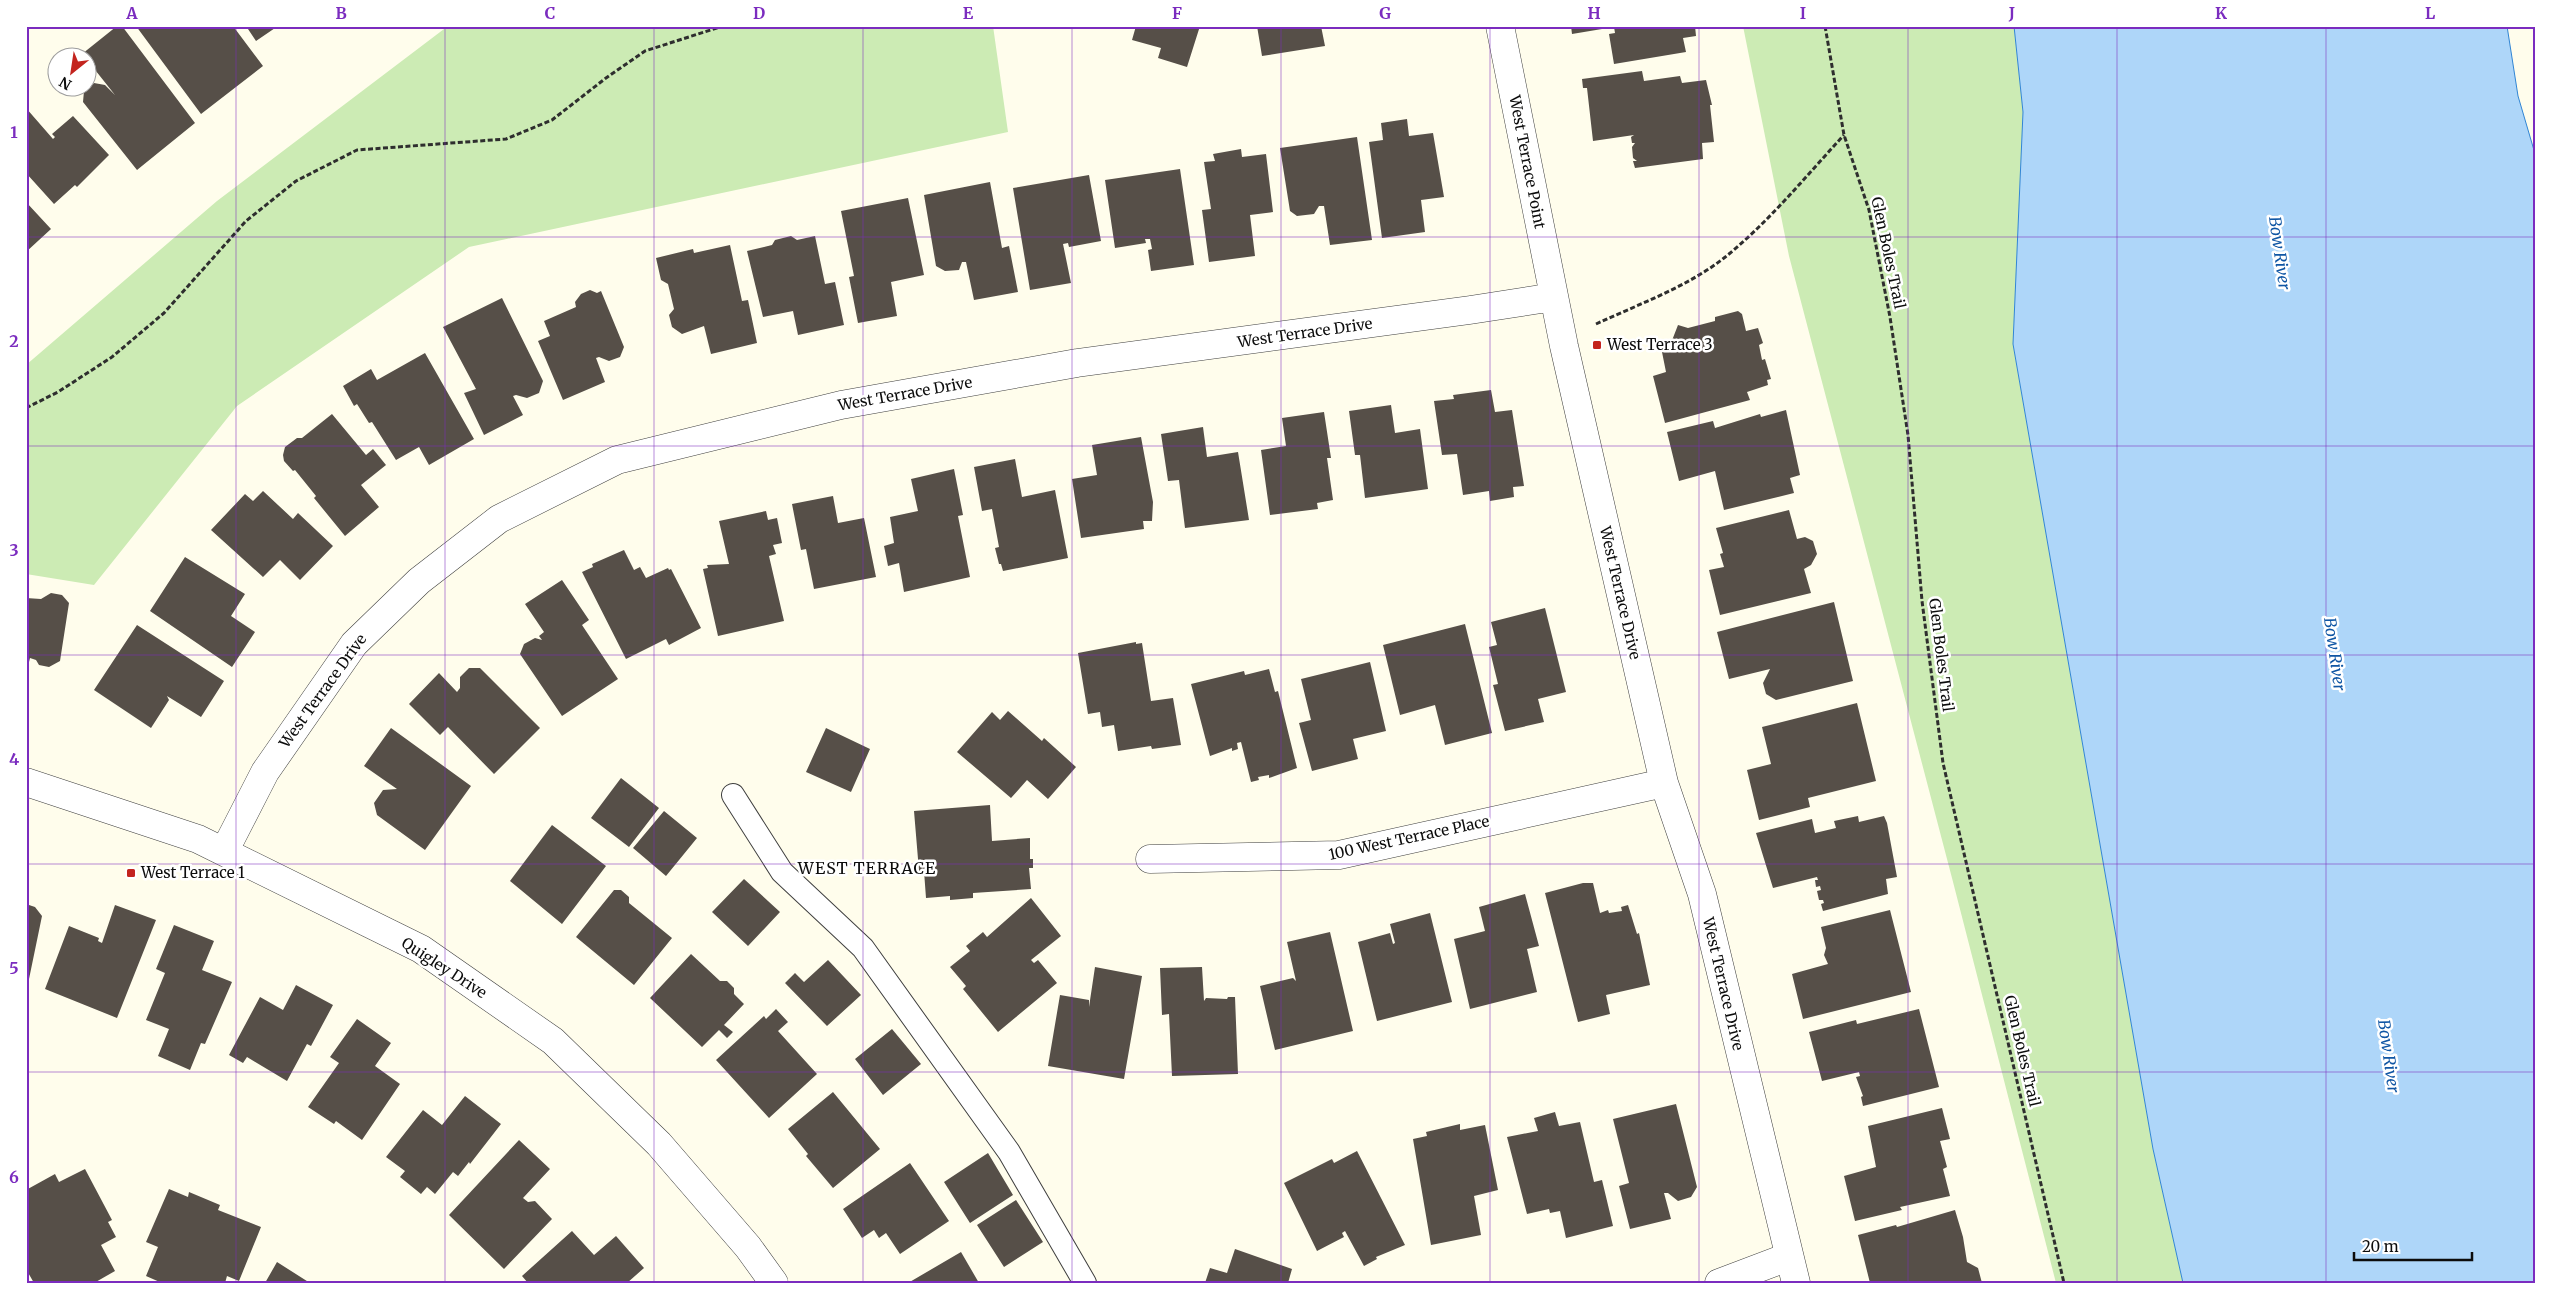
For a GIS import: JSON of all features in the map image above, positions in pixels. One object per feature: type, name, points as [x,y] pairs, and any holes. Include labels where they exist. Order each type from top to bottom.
[{"type":"street","name":"West Terrace Point","points":[[1500,26],[1554,297]]},
{"type":"street","name":"West Terrace Drive","points":[[225,850],[265,772],[354,644],[419,581],[500,518],[617,460],[841,406],[1077,363],[1554,297],[1664,783],[1702,894],[1792,1270]]},
{"type":"street","name":"Quigley Drive","points":[[26,782],[198,839],[225,850],[421,949],[553,1040],[658,1144],[748,1247],[774,1283]]},
{"type":"street","name":"100 West Terrace Place","points":[[1150,859],[1339,856],[1664,783]]},
{"type":"street","points":[[1719,1283],[1792,1270]]},
{"type":"lane","points":[[733,795],[782,872],[863,948],[1009,1152],[1084,1283]]},
{"type":"path","points":[[26,408],[58,392],[112,357],[164,313],[246,221],[296,180],[357,150],[506,139],[552,120],[606,78],[646,51],[723,26]]},
{"type":"path","name":"Glen Boles Trail","points":[[1825,26],[1844,135],[1869,210],[1890,317],[1908,435],[1922,600],[1943,763],[2064,1283]]},
{"type":"path","points":[[1591,326],[1692,280],[1724,258],[1751,233],[1844,135]]},
{"type":"green space","points":[[448,26],[993,26],[1008,132],[469,247],[237,406],[94,585],[26,574],[26,365],[217,201]]},
{"type":"green space","points":[[1743,26],[2014,26],[2023,112],[2013,344],[2153,1149],[2183,1283],[2056,1283],[1789,256]]},
{"type":"water","name":"Bow River","points":[[2014,26],[2507,26],[2518,96],[2536,157],[2536,1283],[2183,1283],[2153,1149],[2013,344],[2023,112]]},
{"type":"building","points":[[117,26],[122,26],[195,123],[137,170],[83,102],[83,98],[98,98],[98,84],[105,85],[115,95],[98,74],[98,48],[90,48]]},
{"type":"building","points":[[136,26],[233,26],[263,66],[201,114]]},
{"type":"building","points":[[246,26],[278,26],[256,41]]},
{"type":"building","points":[[1136,26],[1200,26],[1187,67],[1158,58],[1161,48],[1132,40]]},
{"type":"building","points":[[1257,26],[1321,26],[1325,46],[1262,56]]},
{"type":"building","points":[[1571,26],[1695,26],[1696,36],[1683,38],[1686,52],[1614,64],[1609,34],[1615,33],[1614,27],[1572,34]]},
{"type":"building","points":[[1642,71],[1644,81],[1680,76],[1682,83],[1706,80],[1712,105],[1710,105],[1714,142],[1702,143],[1703,159],[1635,168],[1633,161],[1637,161],[1633,158],[1632,147],[1635,143],[1632,143],[1631,137],[1634,135],[1593,141],[1587,88],[1583,88],[1582,79]]},
{"type":"building","points":[[26,108],[53,139],[55,137],[52,134],[73,116],[109,155],[77,187],[75,185],[54,204],[26,173]]},
{"type":"building","points":[[1407,119],[1409,136],[1433,133],[1444,197],[1421,200],[1425,232],[1382,238],[1369,142],[1383,140],[1381,123]]},
{"type":"building","points":[[1357,137],[1372,240],[1330,245],[1324,206],[1319,206],[1314,214],[1297,216],[1290,211],[1280,148]]},
{"type":"building","points":[[1241,149],[1242,157],[1266,154],[1273,212],[1250,215],[1255,256],[1209,262],[1202,210],[1211,209],[1204,162],[1215,161],[1213,154]]},
{"type":"building","points":[[1180,169],[1194,265],[1151,271],[1148,250],[1152,249],[1150,239],[1145,239],[1146,243],[1115,248],[1105,180]]},
{"type":"building","points":[[1089,175],[1101,241],[1069,247],[1068,243],[1063,244],[1071,283],[1030,290],[1013,188]]},
{"type":"building","points":[[990,182],[1002,248],[1009,246],[1018,292],[974,300],[966,262],[962,262],[959,270],[945,271],[936,266],[924,195]]},
{"type":"building","points":[[908,198],[924,275],[891,282],[897,316],[858,323],[849,277],[854,276],[841,211]]},
{"type":"building","points":[[26,202],[51,229],[26,252]]},
{"type":"building","points":[[791,236],[797,240],[815,236],[825,284],[835,282],[844,325],[798,335],[793,311],[763,317],[747,251],[772,245],[775,240]]},
{"type":"building","points":[[730,245],[742,301],[748,300],[757,343],[711,354],[704,326],[682,334],[672,327],[669,315],[674,309],[668,284],[661,280],[656,258],[693,249],[694,253]]},
{"type":"building","points":[[590,290],[597,293],[601,291],[624,347],[620,357],[609,361],[599,357],[596,358],[605,382],[563,400],[538,341],[550,336],[544,321],[576,307],[575,302],[581,294]]},
{"type":"building","points":[[502,298],[543,381],[539,393],[527,398],[513,396],[523,415],[484,435],[464,393],[476,389],[443,327]]},
{"type":"building","points":[[1738,311],[1742,314],[1746,331],[1758,328],[1763,343],[1759,345],[1762,360],[1765,359],[1771,379],[1767,380],[1768,385],[1747,392],[1750,400],[1665,423],[1653,376],[1666,372],[1662,352],[1679,347],[1671,343],[1678,325],[1688,328],[1715,321],[1715,317]]},
{"type":"building","points":[[425,353],[474,439],[429,465],[419,447],[396,460],[372,422],[369,423],[357,404],[354,406],[343,386],[371,369],[377,380]]},
{"type":"building","points":[[1491,390],[1495,412],[1512,410],[1524,486],[1513,487],[1514,497],[1490,501],[1489,491],[1463,495],[1457,454],[1442,455],[1434,401],[1454,399],[1453,395]]},
{"type":"building","points":[[1391,405],[1395,433],[1420,429],[1428,489],[1365,498],[1360,455],[1355,455],[1349,411]]},
{"type":"building","points":[[1786,410],[1800,475],[1790,478],[1794,493],[1724,510],[1715,471],[1679,481],[1667,432],[1713,421],[1715,428],[1760,414],[1761,417]]},
{"type":"building","points":[[1324,412],[1331,458],[1327,458],[1333,500],[1317,503],[1318,509],[1270,515],[1261,450],[1286,446],[1282,418]]},
{"type":"building","points":[[332,414],[366,455],[373,449],[386,465],[361,485],[379,507],[345,536],[314,498],[316,496],[295,470],[293,471],[284,461],[283,455],[285,447],[297,438],[302,438]]},
{"type":"building","points":[[1203,427],[1207,457],[1238,452],[1249,520],[1185,528],[1179,480],[1168,481],[1161,434]]},
{"type":"building","points":[[1141,437],[1153,502],[1152,521],[1143,521],[1144,529],[1081,538],[1072,479],[1097,475],[1092,445]]},
{"type":"building","points":[[1015,459],[1022,497],[1055,490],[1068,558],[1003,571],[995,548],[999,547],[992,509],[982,511],[974,467]]},
{"type":"building","points":[[954,469],[963,515],[958,516],[970,577],[904,592],[899,563],[888,566],[884,546],[894,543],[890,517],[918,511],[911,479]]},
{"type":"building","points":[[263,491],[293,519],[298,513],[333,546],[300,580],[280,560],[263,577],[211,530],[245,494],[253,501]]},
{"type":"building","points":[[833,496],[838,523],[864,518],[876,577],[814,589],[806,549],[801,550],[792,504]]},
{"type":"building","points":[[1789,510],[1797,539],[1805,537],[1813,541],[1817,554],[1811,565],[1804,569],[1811,593],[1720,615],[1709,570],[1724,567],[1720,554],[1723,553],[1716,528]]},
{"type":"building","points":[[766,511],[768,520],[777,518],[782,543],[773,545],[776,554],[769,556],[784,621],[718,636],[703,569],[708,568],[707,565],[729,564],[719,521]]},
{"type":"building","points":[[624,550],[634,570],[640,567],[646,578],[668,568],[669,570],[671,569],[701,628],[669,645],[666,639],[626,659],[582,572],[593,567],[592,564]]},
{"type":"building","points":[[185,557],[245,594],[231,616],[255,632],[232,667],[150,611]]},
{"type":"building","points":[[562,580],[589,620],[582,625],[618,679],[562,716],[520,654],[524,644],[535,638],[542,640],[539,636],[544,632],[525,604]]},
{"type":"building","points":[[51,593],[62,595],[69,603],[60,661],[49,667],[39,665],[36,660],[30,658],[26,674],[26,598],[41,599]]},
{"type":"building","points":[[1834,602],[1853,681],[1776,700],[1766,694],[1763,683],[1770,669],[1729,679],[1717,632]]},
{"type":"building","points":[[1545,608],[1566,692],[1538,699],[1544,722],[1505,731],[1493,685],[1498,684],[1489,647],[1497,645],[1491,622]]},
{"type":"building","points":[[1465,624],[1492,733],[1445,745],[1435,705],[1400,715],[1383,645]]},
{"type":"building","points":[[137,625],[224,681],[201,717],[167,696],[169,700],[151,728],[94,690]]},
{"type":"building","points":[[1136,642],[1136,644],[1142,643],[1151,701],[1173,698],[1181,745],[1152,749],[1151,746],[1118,751],[1114,725],[1102,727],[1100,712],[1088,714],[1078,653]]},
{"type":"building","points":[[1370,662],[1386,731],[1353,739],[1358,759],[1312,771],[1299,723],[1311,720],[1301,679]]},
{"type":"building","points":[[469,668],[480,668],[540,728],[494,774],[448,727],[440,735],[409,704],[439,673],[457,692],[460,688],[460,677]]},
{"type":"building","points":[[1269,669],[1275,692],[1278,691],[1297,768],[1269,778],[1269,775],[1258,777],[1259,780],[1251,782],[1241,742],[1237,743],[1238,749],[1232,751],[1232,748],[1210,756],[1191,684],[1244,671],[1245,675]]},
{"type":"building","points":[[1857,703],[1876,781],[1808,798],[1810,807],[1759,820],[1747,770],[1771,764],[1762,727]]},
{"type":"building","points":[[1008,711],[1042,741],[1044,738],[1076,767],[1048,799],[1027,780],[1011,798],[957,752],[992,712],[1000,720]]},
{"type":"building","points":[[391,728],[471,786],[425,850],[377,815],[374,803],[383,790],[397,789],[364,766]]},
{"type":"building","points":[[826,728],[870,749],[851,792],[806,772]]},
{"type":"building","points":[[621,778],[659,808],[629,847],[591,818]]},
{"type":"building","points":[[990,805],[992,841],[1030,838],[1030,859],[1033,859],[1033,868],[1029,868],[1031,889],[973,893],[973,898],[950,900],[950,896],[926,898],[924,871],[919,871],[914,811]]},
{"type":"building","points":[[664,811],[697,838],[666,876],[633,848]]},
{"type":"building","points":[[1858,816],[1859,822],[1884,816],[1887,823],[1897,877],[1886,879],[1888,894],[1823,911],[1821,904],[1824,903],[1823,900],[1819,900],[1817,891],[1821,890],[1820,886],[1816,887],[1815,880],[1818,880],[1817,877],[1773,888],[1756,833],[1812,819],[1815,833],[1836,828],[1834,821]]},
{"type":"building","points":[[552,825],[606,866],[562,924],[510,881]]},
{"type":"building","points":[[744,879],[780,912],[748,946],[712,912]]},
{"type":"building","points":[[1583,883],[1593,883],[1600,913],[1608,910],[1609,913],[1622,911],[1621,907],[1628,905],[1637,934],[1639,933],[1650,985],[1606,995],[1610,1014],[1578,1022],[1545,893]]},
{"type":"building","points":[[614,890],[621,890],[629,897],[629,903],[672,938],[634,985],[576,937]]},
{"type":"building","points":[[1525,894],[1539,946],[1527,949],[1537,992],[1470,1009],[1454,939],[1485,931],[1479,907]]},
{"type":"building","points":[[1031,898],[1061,936],[1031,960],[1034,963],[1038,960],[1057,983],[998,1032],[963,989],[966,986],[950,967],[970,951],[966,946],[983,932],[987,937]]},
{"type":"building","points":[[26,904],[35,907],[42,916],[29,979],[26,979]]},
{"type":"building","points":[[115,905],[156,920],[117,1018],[45,989],[69,926],[99,938],[98,941],[102,943]]},
{"type":"building","points":[[1890,910],[1911,992],[1803,1019],[1792,974],[1828,964],[1824,955],[1826,948],[1821,927]]},
{"type":"building","points":[[1430,913],[1452,1002],[1377,1021],[1358,942],[1390,933],[1393,944],[1395,943],[1390,924]]},
{"type":"building","points":[[174,925],[214,941],[202,970],[232,982],[205,1044],[201,1043],[190,1070],[158,1056],[169,1029],[146,1020],[165,973],[156,969]]},
{"type":"building","points":[[1330,932],[1353,1031],[1275,1050],[1260,986],[1293,978],[1296,981],[1287,942]]},
{"type":"building","points":[[691,954],[720,981],[727,981],[734,988],[734,994],[744,1004],[724,1025],[733,1032],[727,1038],[719,1030],[702,1047],[650,998]]},
{"type":"building","points":[[828,960],[861,995],[827,1026],[785,983],[795,973],[804,982]]},
{"type":"building","points":[[1095,967],[1142,976],[1124,1079],[1048,1066],[1060,995],[1089,1000],[1089,1007]]},
{"type":"building","points":[[1202,967],[1204,1001],[1206,998],[1227,999],[1228,997],[1235,997],[1238,1074],[1172,1076],[1169,1014],[1162,1015],[1160,968]]},
{"type":"building","points":[[296,985],[333,1005],[311,1046],[307,1044],[287,1081],[247,1057],[243,1063],[229,1055],[260,997],[283,1010]]},
{"type":"building","points":[[776,1009],[788,1022],[778,1031],[817,1074],[769,1118],[716,1060],[764,1016],[766,1019]]},
{"type":"building","points":[[1919,1009],[1939,1087],[1863,1106],[1861,1097],[1863,1096],[1856,1077],[1860,1076],[1859,1072],[1822,1081],[1809,1032],[1856,1020],[1857,1024]]},
{"type":"building","points":[[357,1019],[391,1043],[375,1066],[400,1084],[362,1140],[336,1121],[334,1124],[308,1107],[339,1063],[330,1057]]},
{"type":"building","points":[[892,1029],[921,1064],[883,1095],[855,1059]]},
{"type":"building","points":[[833,1092],[880,1149],[833,1188],[806,1156],[808,1154],[788,1129]]},
{"type":"building","points":[[465,1096],[501,1124],[470,1164],[469,1162],[458,1176],[453,1172],[435,1194],[427,1187],[421,1194],[400,1177],[405,1171],[386,1157],[423,1110],[442,1125]]},
{"type":"building","points":[[1676,1104],[1697,1187],[1691,1197],[1678,1201],[1668,1193],[1664,1193],[1671,1219],[1630,1229],[1619,1186],[1629,1183],[1613,1119]]},
{"type":"building","points":[[1942,1108],[1950,1139],[1940,1141],[1947,1167],[1943,1169],[1950,1196],[1900,1207],[1902,1210],[1855,1221],[1844,1176],[1876,1167],[1868,1126]]},
{"type":"building","points":[[1555,1112],[1559,1126],[1580,1122],[1594,1182],[1602,1180],[1613,1226],[1566,1238],[1560,1211],[1550,1213],[1549,1209],[1527,1214],[1507,1137],[1538,1131],[1534,1118]]},
{"type":"building","points":[[1460,1124],[1460,1130],[1485,1125],[1498,1190],[1474,1196],[1481,1235],[1431,1245],[1413,1139],[1427,1136],[1426,1132]]},
{"type":"building","points":[[519,1140],[550,1169],[523,1198],[528,1202],[535,1201],[552,1219],[504,1269],[449,1215]]},
{"type":"building","points":[[1357,1151],[1405,1245],[1376,1257],[1377,1259],[1364,1266],[1345,1231],[1342,1233],[1344,1237],[1317,1251],[1284,1183],[1332,1159],[1334,1163]]},
{"type":"building","points":[[988,1153],[1013,1195],[970,1223],[944,1182]]},
{"type":"building","points":[[910,1163],[949,1221],[900,1254],[886,1233],[879,1238],[874,1230],[862,1238],[843,1209]]},
{"type":"building","points":[[85,1169],[112,1220],[108,1222],[116,1237],[101,1245],[115,1271],[94,1283],[34,1283],[26,1269],[26,1190],[55,1174],[59,1182]]},
{"type":"building","points":[[169,1189],[188,1197],[189,1192],[220,1205],[218,1210],[261,1227],[239,1281],[227,1276],[225,1283],[162,1283],[146,1276],[158,1247],[146,1242]]},
{"type":"building","points":[[1016,1200],[1043,1242],[1004,1267],[977,1225]]},
{"type":"building","points":[[1955,1210],[1963,1237],[1967,1262],[1978,1268],[1982,1283],[1870,1283],[1858,1235],[1896,1225],[1897,1227]]},
{"type":"building","points":[[572,1231],[594,1255],[616,1236],[644,1268],[627,1283],[528,1283],[522,1276]]},
{"type":"building","points":[[1235,1249],[1292,1269],[1288,1283],[1205,1283],[1210,1268],[1227,1273]]},
{"type":"building","points":[[961,1252],[979,1283],[908,1283]]},
{"type":"building","points":[[277,1262],[310,1283],[265,1283]]},
{"type":"place","name":"West Terrace 3","points":[[1597,345]]},
{"type":"place","name":"West Terrace 1","points":[[131,873]]},
{"type":"district","name":"WEST TERRACE","points":[[867,868]]}]
